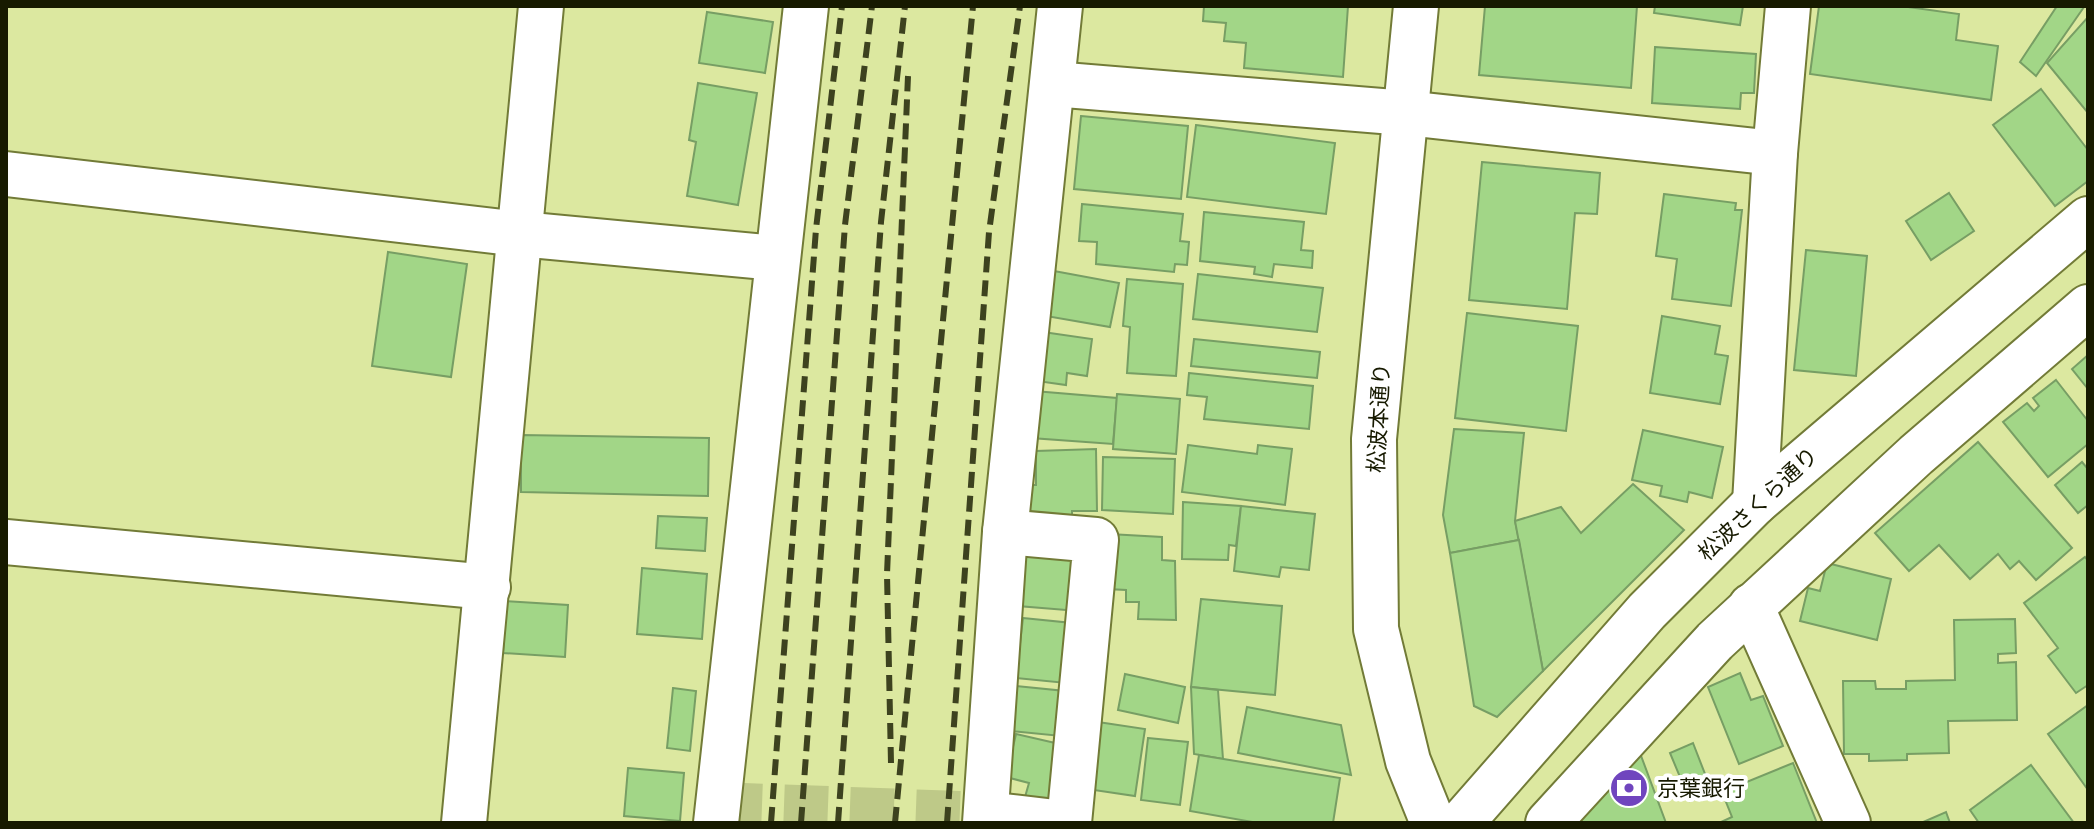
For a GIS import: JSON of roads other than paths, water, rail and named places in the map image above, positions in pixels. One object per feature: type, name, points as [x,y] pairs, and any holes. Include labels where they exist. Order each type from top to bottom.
[{"type":"street","points":[[464,823],[541,6]]},
{"type":"street","points":[[716,823],[806,6]]},
{"type":"street","points":[[1005,532],[1096,540],[1067,823],[986,818],[1005,532],[1060,6]]},
{"type":"street","name":"松波本通り","points":[[1416,6],[1374,439],[1376,629],[1408,761],[1433,823]]},
{"type":"street","points":[[1755,503],[1775,153],[1788,6]]},
{"type":"street","points":[[1053,84],[1406,113],[1775,153]]},
{"type":"street","points":[[6,174],[520,234],[776,258]]},
{"type":"street","name":"松波さくら通り","points":[[1461,823],[1647,611],[1755,503],[2088,219]]},
{"type":"street","points":[[1548,823],[1751,606],[1916,455],[2088,307]]},
{"type":"street","points":[[6,542],[488,587]]},
{"type":"street","points":[[1751,606],[1848,823]]},
{"type":"tunnel","points":[[718,804],[986,814]]},
{"type":"railway","points":[[771,823],[816,229],[842,6]]},
{"type":"railway","points":[[801,823],[845,225],[872,6]]},
{"type":"railway","points":[[838,823],[881,222],[905,6]]},
{"type":"railway","points":[[895,823],[973,6]]},
{"type":"railway","points":[[947,823],[989,232],[1020,6]]},
{"type":"railway","points":[[891,763],[887,574],[908,76]]},
{"type":"place","name":"京葉銀行","points":[[1629,788]]}]
